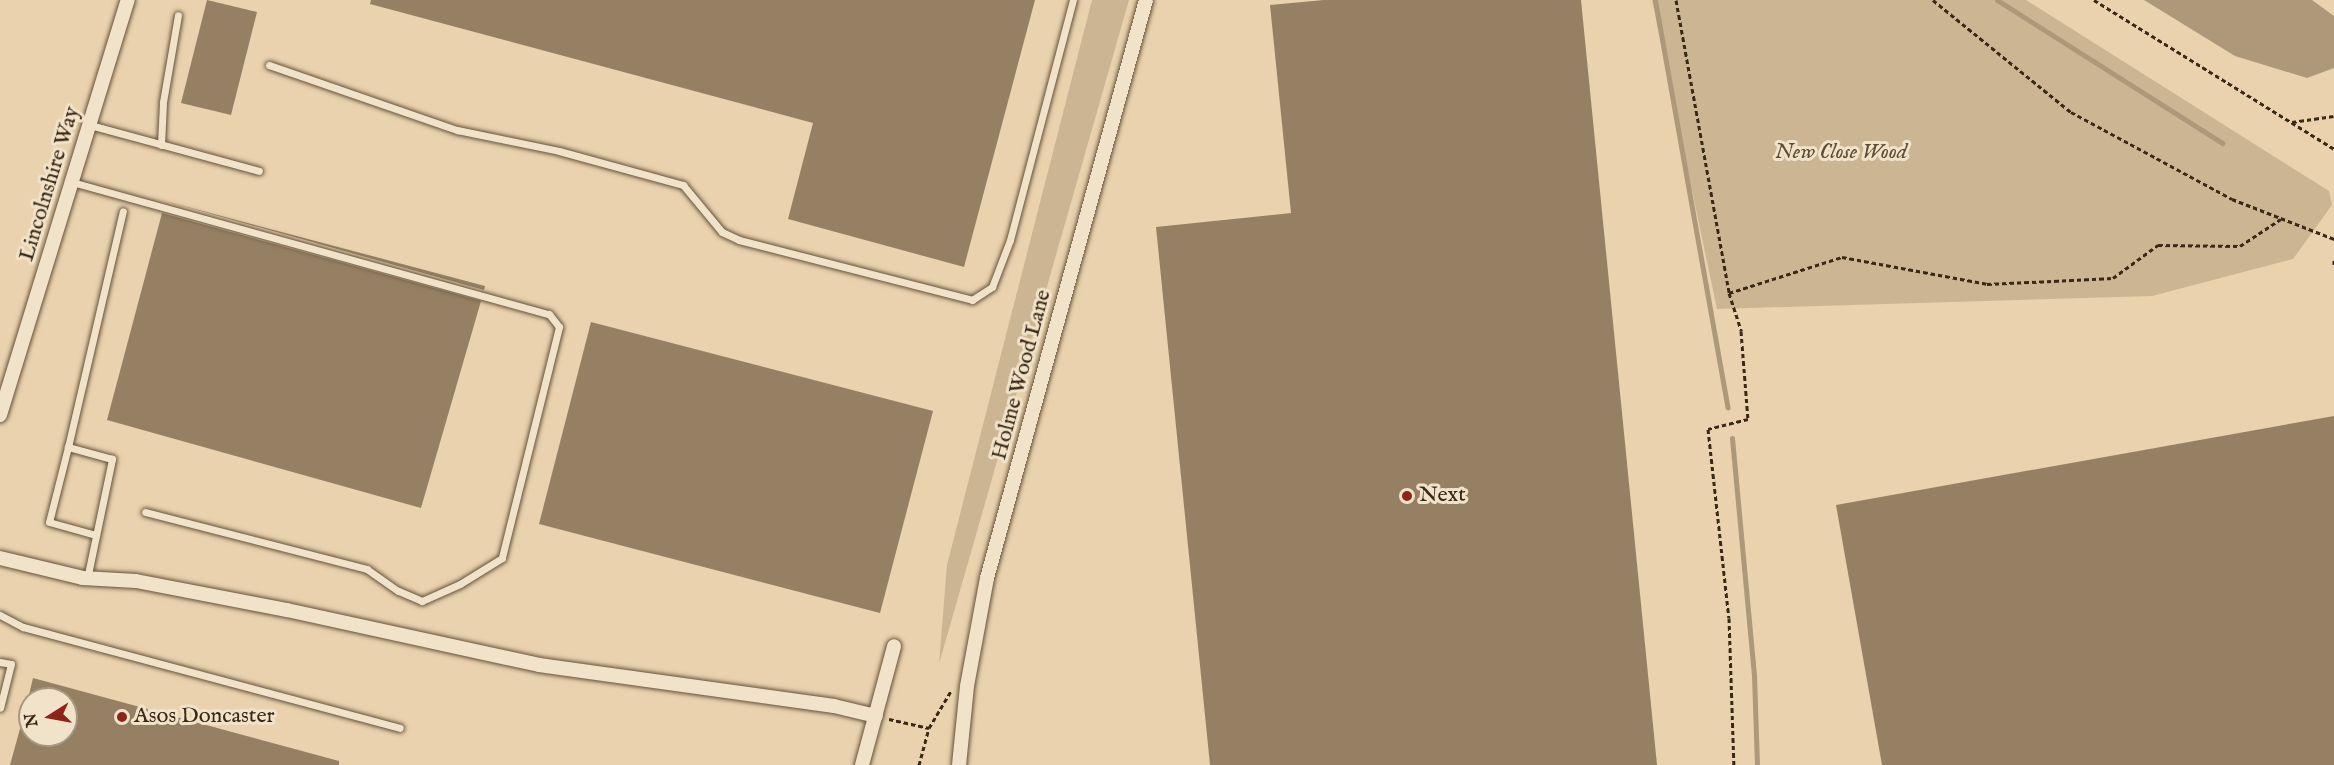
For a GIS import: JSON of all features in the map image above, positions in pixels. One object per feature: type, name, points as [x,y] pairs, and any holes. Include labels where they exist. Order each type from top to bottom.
[{"type":"street","name":"Lincolnshire Way","points":[[0,415],[128,0]]},
{"type":"street","name":"Holme Wood Lane","points":[[959,765],[967,686],[987,578],[1146,0]]},
{"type":"street","points":[[0,558],[87,579],[194,592],[539,665],[834,705],[876,716]]},
{"type":"street","points":[[862,765],[894,646]]},
{"type":"lane","points":[[269,65],[457,129],[683,185],[722,232],[739,240],[972,300],[992,287],[1010,240],[1073,0]]},
{"type":"lane","points":[[161,145],[165,84],[178,15]]},
{"type":"lane","points":[[90,125],[258,171]]},
{"type":"lane","points":[[72,182],[549,314],[559,327],[502,558],[460,584],[422,601],[398,591],[367,569],[145,512]]},
{"type":"lane","points":[[96,535],[49,522],[123,212]]},
{"type":"lane","points":[[68,447],[112,459],[87,579]]},
{"type":"lane","points":[[0,615],[24,627],[400,728]]},
{"type":"lane","points":[[0,662],[11,664],[0,708]]},
{"type":"path","points":[[1676,0],[1729,293],[1741,331],[1748,419],[1708,429],[1729,618],[1734,765]]},
{"type":"path","points":[[1933,0],[2071,112],[2232,200],[2334,239]]},
{"type":"path","points":[[2094,0],[2334,148]]},
{"type":"path","points":[[2291,122],[2334,116]]},
{"type":"path","points":[[1729,293],[1842,258],[1988,284],[2113,278],[2158,245],[2240,246],[2281,219]]},
{"type":"path","points":[[2334,260],[2334,266]]},
{"type":"path","points":[[919,765],[929,728],[953,688],[967,686]]},
{"type":"path","points":[[876,716],[929,728]]},
{"type":"green space","points":[[1092,0],[1129,0],[939,664],[947,565]]},
{"type":"green space","name":"New Close Wood","points":[[1652,0],[2026,0],[2329,191],[2332,205],[2293,259],[2152,296],[1717,309]]},
{"type":"shaded area","points":[[2144,0],[2312,0],[2334,16],[2334,68],[2307,78],[2235,56]]},
{"type":"building","points":[[207,0],[257,12],[231,115],[181,103]]},
{"type":"building","points":[[371,0],[1035,0],[964,267],[788,219],[813,123],[370,4]]},
{"type":"building","name":"Next","points":[[1324,0],[1581,0],[1657,765],[1210,765],[1156,227],[1291,213],[1270,5]]},
{"type":"building","points":[[165,201],[485,286],[484,290]]},
{"type":"building","points":[[162,213],[481,301],[421,508],[107,420]]},
{"type":"building","points":[[591,322],[933,411],[880,613],[539,524]]},
{"type":"building","points":[[2334,416],[2334,765],[1882,765],[1836,505]]},
{"type":"building","name":"Asos Doncaster","points":[[33,678],[66,687],[31,687]]},
{"type":"building","name":"Asos Doncaster","points":[[78,690],[339,761],[339,765],[10,765],[18,736],[18,747],[78,747]]},
{"type":"waterway","points":[[1655,0],[1728,408]]},
{"type":"waterway","points":[[1997,0],[2222,143]]},
{"type":"waterway","points":[[1732,438],[1754,675],[1757,765]]},
{"type":"place","name":"Next","points":[[1407,496]]},
{"type":"place","name":"Asos Doncaster","points":[[122,717]]}]
